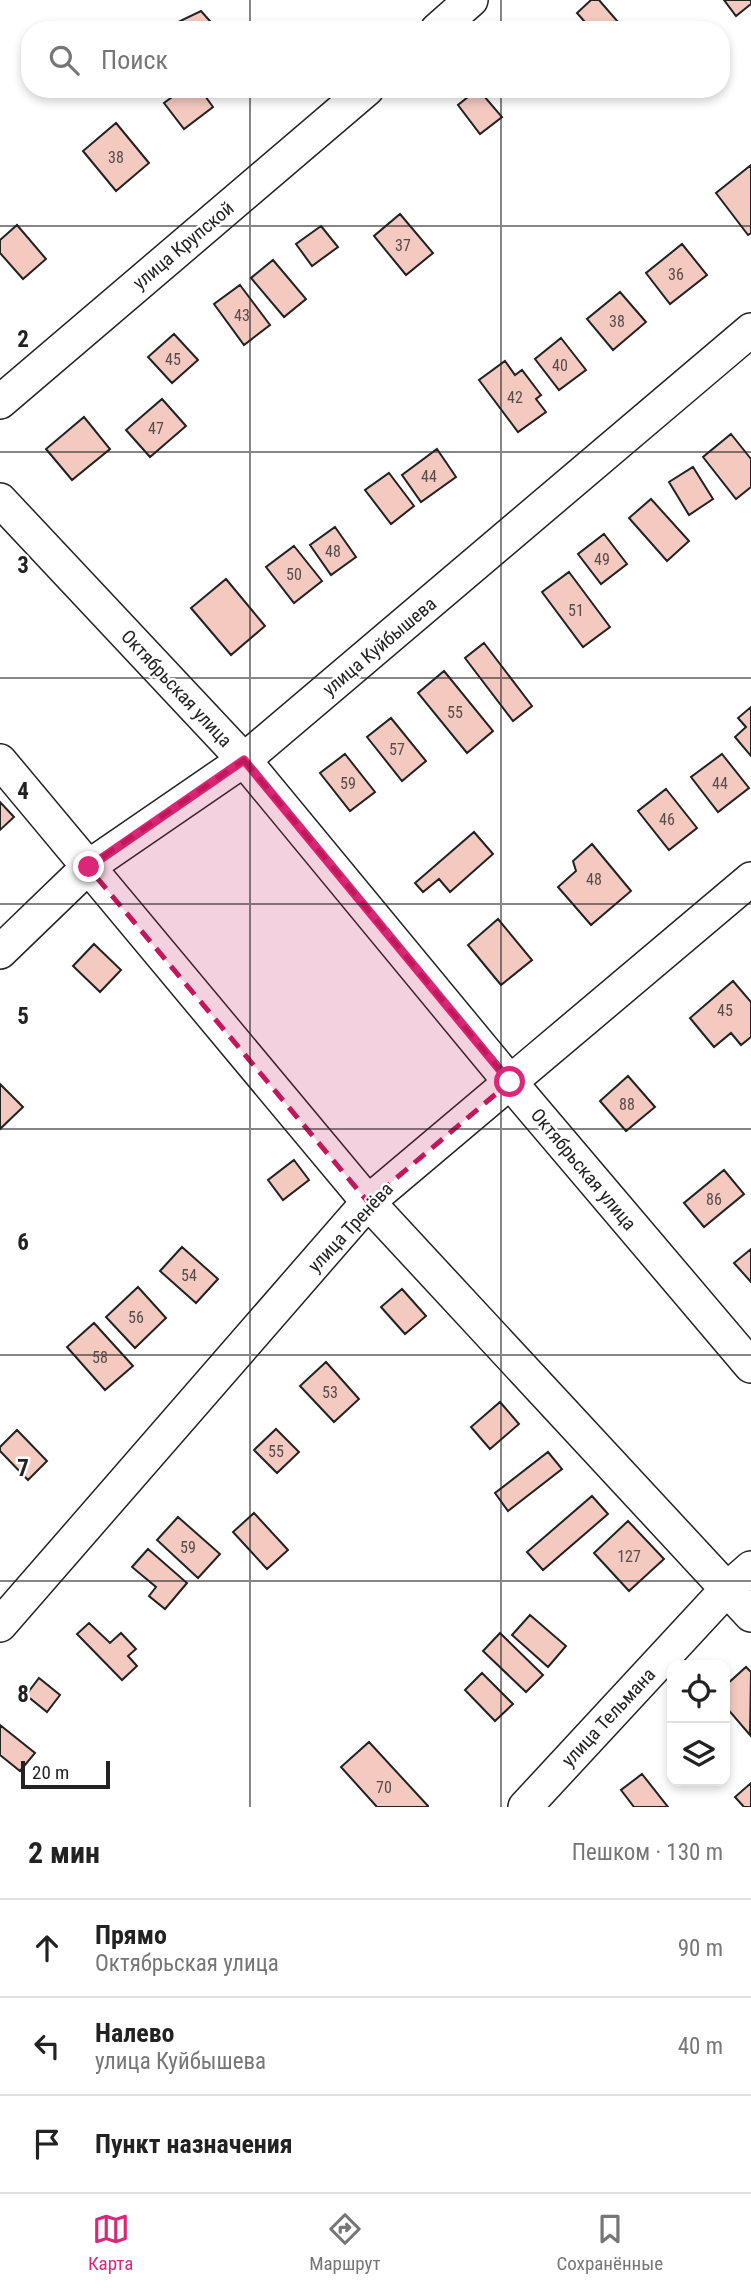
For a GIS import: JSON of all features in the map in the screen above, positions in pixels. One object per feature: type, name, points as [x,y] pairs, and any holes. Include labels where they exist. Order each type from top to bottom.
[{"type":"street","name":"улица Крупской","points":[[0,402],[356,98]]},
{"type":"street","name":"улица Куйбышева","points":[[0,952],[89,867],[244,760],[751,330]]},
{"type":"street","name":"Октябрьская улица","points":[[0,500],[244,760],[510,1082],[751,1366]]},
{"type":"street","points":[[0,761],[368,1202],[739,1578],[751,1615]]},
{"type":"street","name":"улица Тренёва","points":[[0,1625],[368,1202],[751,879]]},
{"type":"street","name":"улица Тельмана","points":[[525,1807],[739,1578]]},
{"type":"highlighted area","points":[[244,760],[510,1082],[368,1202],[88,867]]},
{"type":"building","points":[[591,0],[599,0],[617,21],[584,21],[577,13]]},
{"type":"building","points":[[724,0],[751,0],[751,4],[736,16]]},
{"type":"building","points":[[201,11],[210,21],[180,21]]},
{"type":"building","points":[[171,98],[206,98],[213,107],[184,129],[164,103]]},
{"type":"building","points":[[467,98],[486,98],[502,117],[480,134],[458,105]]},
{"type":"building","points":[[116,123],[149,163],[116,191],[83,151]]},
{"type":"building","points":[[751,165],[751,233],[748,235],[716,193]]},
{"type":"building","points":[[400,214],[433,253],[406,275],[374,236]]},
{"type":"building","points":[[17,225],[46,259],[23,279],[0,253],[0,240]]},
{"type":"building","points":[[321,226],[338,247],[312,266],[296,244]]},
{"type":"building","points":[[682,244],[707,275],[670,304],[646,273]]},
{"type":"building","points":[[273,260],[306,299],[284,317],[251,278]]},
{"type":"building","points":[[240,285],[270,325],[244,345],[214,304]]},
{"type":"building","points":[[620,292],[646,322],[613,350],[587,319]]},
{"type":"building","points":[[174,334],[198,360],[172,383],[148,357]]},
{"type":"building","points":[[561,338],[586,370],[559,390],[535,359]]},
{"type":"building","points":[[505,361],[515,375],[522,370],[541,395],[536,399],[546,412],[518,432],[479,380]]},
{"type":"building","points":[[162,399],[186,426],[150,457],[126,430]]},
{"type":"building","points":[[84,417],[110,449],[72,480],[46,449]]},
{"type":"building","points":[[731,434],[751,459],[751,487],[736,499],[703,457]]},
{"type":"building","points":[[437,449],[456,477],[421,502],[402,475]]},
{"type":"building","points":[[693,467],[713,499],[689,515],[669,482]]},
{"type":"building","points":[[389,473],[414,506],[391,524],[365,490]]},
{"type":"building","points":[[651,499],[689,541],[667,561],[629,518]]},
{"type":"building","points":[[335,527],[356,557],[331,575],[310,545]]},
{"type":"building","points":[[604,534],[627,564],[601,584],[578,554]]},
{"type":"building","points":[[294,546],[322,581],[294,603],[266,567]]},
{"type":"building","points":[[569,572],[610,627],[583,647],[542,592]]},
{"type":"building","points":[[226,579],[265,626],[231,655],[191,608]]},
{"type":"building","points":[[484,643],[532,706],[513,721],[465,658]]},
{"type":"building","points":[[444,671],[493,731],[467,753],[418,693]]},
{"type":"building","points":[[751,707],[751,756],[735,737],[746,727],[738,718]]},
{"type":"building","points":[[391,718],[426,761],[402,781],[367,737]]},
{"type":"building","points":[[345,754],[375,792],[350,811],[320,773]]},
{"type":"building","points":[[722,754],[749,788],[718,812],[691,777]]},
{"type":"building","points":[[666,789],[697,828],[669,850],[638,811]]},
{"type":"building","points":[[0,802],[14,817],[0,830]]},
{"type":"building","points":[[474,832],[493,854],[450,892],[439,879],[423,892],[415,883]]},
{"type":"building","points":[[592,844],[631,891],[591,925],[558,887],[576,871],[573,861]]},
{"type":"building","points":[[498,919],[532,960],[501,985],[468,945]]},
{"type":"building","points":[[94,944],[121,970],[100,992],[73,966]]},
{"type":"building","points":[[733,981],[751,1002],[751,1037],[741,1045],[731,1033],[714,1047],[690,1018]]},
{"type":"building","points":[[628,1076],[655,1107],[626,1131],[600,1101]]},
{"type":"building","points":[[0,1084],[23,1107],[0,1129]]},
{"type":"building","points":[[294,1160],[309,1180],[283,1200],[268,1180]]},
{"type":"building","points":[[724,1170],[744,1194],[704,1227],[684,1203]]},
{"type":"building","points":[[182,1247],[218,1279],[196,1303],[160,1271]]},
{"type":"building","points":[[751,1249],[751,1282],[734,1263]]},
{"type":"building","points":[[138,1287],[166,1318],[135,1348],[106,1317]]},
{"type":"building","points":[[402,1289],[426,1316],[405,1334],[381,1307]]},
{"type":"building","points":[[94,1323],[133,1366],[105,1390],[67,1347]]},
{"type":"building","points":[[326,1362],[359,1399],[334,1422],[300,1386]]},
{"type":"building","points":[[500,1402],[519,1424],[490,1449],[471,1427]]},
{"type":"building","points":[[276,1429],[299,1452],[277,1473],[254,1450]]},
{"type":"building","points":[[17,1430],[47,1461],[28,1480],[0,1451],[0,1447]]},
{"type":"building","points":[[548,1452],[562,1469],[508,1511],[495,1493]]},
{"type":"building","points":[[592,1496],[608,1514],[543,1570],[527,1552]]},
{"type":"building","points":[[254,1513],[288,1550],[267,1569],[233,1532]]},
{"type":"building","points":[[178,1517],[220,1554],[198,1578],[157,1540]]},
{"type":"building","points":[[628,1521],[664,1559],[629,1591],[594,1553]]},
{"type":"building","points":[[148,1549],[187,1583],[165,1609],[149,1596],[156,1587],[132,1567]]},
{"type":"building","points":[[530,1615],[566,1646],[548,1667],[512,1635]]},
{"type":"building","points":[[89,1623],[110,1643],[121,1633],[136,1649],[128,1656],[137,1666],[122,1680],[77,1634]]},
{"type":"building","points":[[500,1633],[543,1675],[526,1692],[483,1651]]},
{"type":"building","points":[[746,1667],[751,1672],[750,1735],[730,1712],[730,1681]]},
{"type":"building","points":[[482,1673],[513,1704],[495,1721],[465,1690]]},
{"type":"building","points":[[39,1678],[60,1695],[47,1712],[26,1695]]},
{"type":"building","points":[[0,1725],[35,1753],[20,1771],[0,1755]]},
{"type":"building","points":[[369,1742],[428,1807],[377,1807],[341,1767]]},
{"type":"building","points":[[642,1774],[668,1807],[634,1807],[621,1790]]},
{"type":"building","points":[[751,1783],[751,1807],[744,1807],[735,1797]]},
{"type":"route","points":[[89,867],[244,760],[510,1082]]}]
